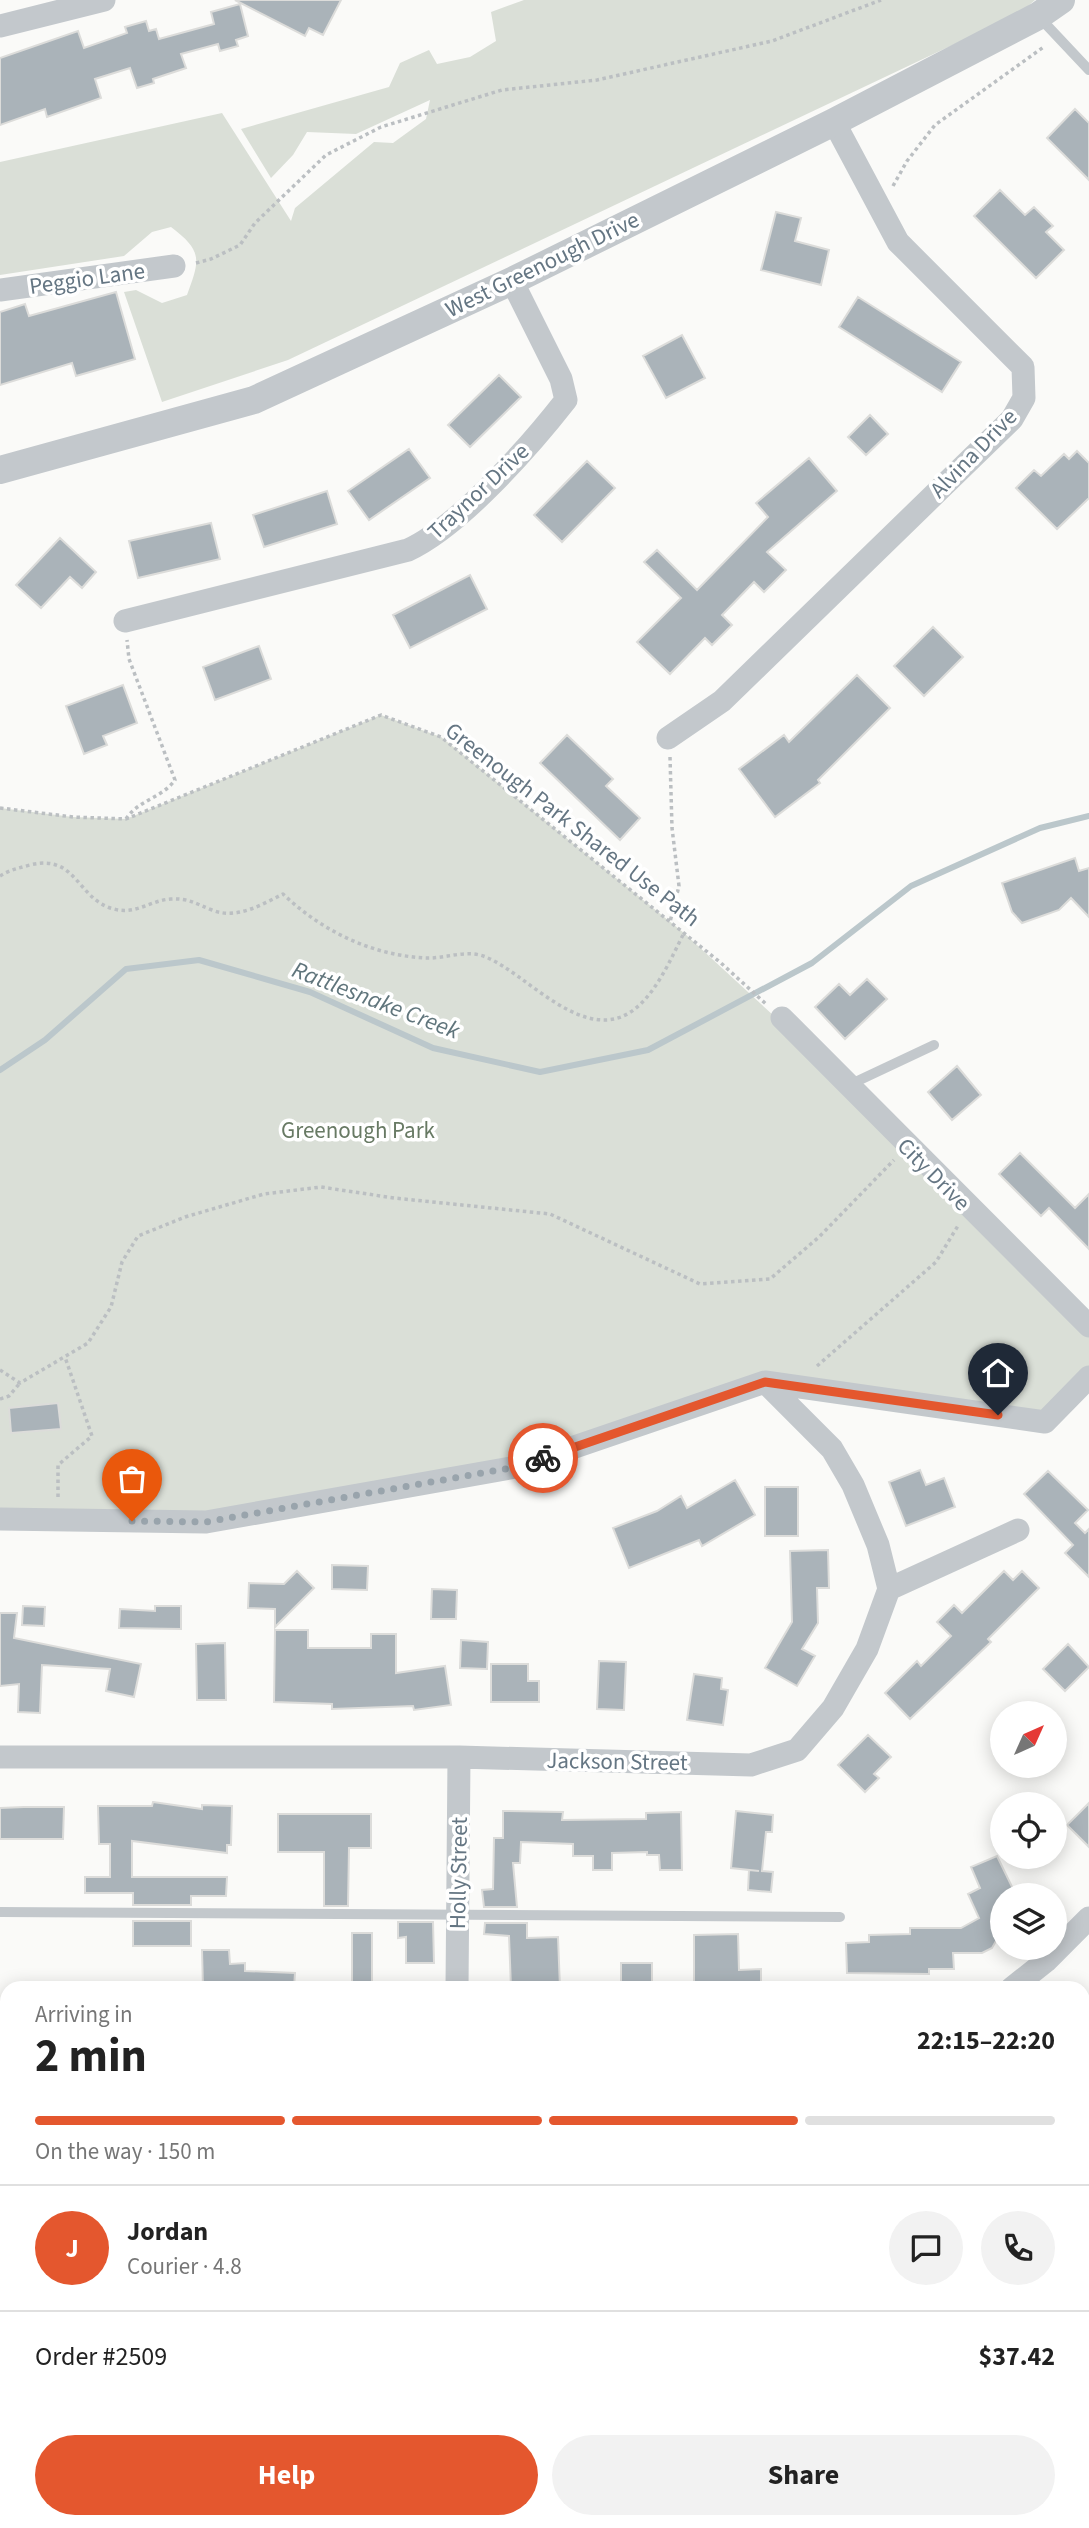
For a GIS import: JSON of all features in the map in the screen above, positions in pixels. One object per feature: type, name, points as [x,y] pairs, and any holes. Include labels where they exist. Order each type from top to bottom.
[{"type":"street","points":[[0,26],[104,0]]},
{"type":"street","name":"West Greenough Drive","points":[[0,470],[254,400],[512,281],[834,122],[1046,25],[1061,0]]},
{"type":"street","name":"Alvina Drive","points":[[668,738],[722,701],[1012,419],[1024,398],[1023,367],[898,242],[834,122]]},
{"type":"street","name":"Peggio Lane","points":[[0,290],[185,264]]},
{"type":"street","name":"Traynor Drive","points":[[125,621],[408,550],[448,526],[547,425],[566,400],[561,379],[512,281]]},
{"type":"street","name":"City Drive","points":[[782,1018],[906,1146],[1089,1326]]},
{"type":"street","points":[[0,1519],[206,1522],[516,1467],[765,1382],[1045,1422],[1089,1377]]},
{"type":"street","points":[[765,1382],[832,1450],[853,1485],[878,1545],[889,1589],[1018,1530]]},
{"type":"street","name":"Jackson Street","points":[[0,1757],[459,1757],[751,1765],[797,1750],[840,1696],[867,1648],[889,1589]]},
{"type":"street","name":"Holly Street","points":[[457,1981],[459,1757]]},
{"type":"street","points":[[1021,1981],[1046,1961],[1089,1918]]},
{"type":"lane","points":[[1046,25],[1089,70]]},
{"type":"lane","points":[[847,1086],[934,1045]]},
{"type":"lane","points":[[0,1912],[840,1917]]},
{"type":"path","points":[[185,264],[211,259],[240,245],[255,223],[326,155],[381,127],[502,90],[597,80],[772,41],[881,0]]},
{"type":"path","points":[[880,209],[907,161],[935,125],[1039,52],[1046,25]]},
{"type":"path","points":[[125,621],[129,659],[175,780],[168,790],[133,808],[126,819]]},
{"type":"path","name":"Greenough Park Shared Use Path","points":[[0,808],[73,817],[126,819],[381,715],[441,737],[721,963],[782,1018]]},
{"type":"path","points":[[668,738],[672,828],[679,886],[670,922]]},
{"type":"path","points":[[0,876],[40,863],[58,864],[71,873],[96,902],[116,910],[140,910],[168,899],[192,899],[214,911],[237,913],[282,894],[324,929],[382,951],[427,958],[461,953],[487,957],[538,993],[566,1008],[598,1019],[621,1016],[644,998],[661,979],[684,933]]},
{"type":"path","points":[[0,1399],[9,1396],[20,1383],[88,1343],[111,1307],[122,1262],[138,1236],[185,1217],[264,1194],[321,1187],[394,1198],[550,1214],[700,1284],[770,1279],[819,1237],[906,1146]]},
{"type":"path","points":[[794,1386],[936,1262],[957,1232],[965,1204]]},
{"type":"path","points":[[58,1520],[58,1465],[92,1436],[65,1357]]},
{"type":"path","points":[[0,1370],[20,1383]]},
{"type":"green space","points":[[524,0],[1035,0],[1020,13],[288,360],[162,402],[124,292],[136,290],[162,303],[187,295],[196,257],[189,243],[171,227],[152,232],[124,256],[0,275],[0,162],[222,113],[291,221],[295,208],[374,142],[393,143],[426,119],[430,100],[356,134],[307,132],[293,155],[271,178],[241,129],[389,87],[400,63],[429,50],[437,64],[470,57],[496,41],[491,12]]},
{"type":"green space","name":"Greenough Park","points":[[381,715],[441,737],[684,933],[774,1016],[1089,1326],[1089,1377],[1045,1422],[765,1382],[516,1467],[206,1522],[0,1519],[0,808],[73,817],[126,819]]},
{"type":"building","points":[[235,0],[341,0],[323,35],[309,28],[305,36]]},
{"type":"building","points":[[240,4],[248,36],[236,40],[238,46],[220,51],[218,44],[181,54],[186,68],[153,79],[154,83],[137,88],[130,68],[95,79],[101,98],[47,117],[45,109],[0,125],[0,58],[78,31],[84,48],[127,33],[125,27],[146,21],[149,31],[156,29],[159,39],[214,24],[211,12]]},
{"type":"building","points":[[1075,109],[1089,123],[1089,180],[1047,138]]},
{"type":"building","points":[[1000,190],[1025,215],[1034,207],[1053,226],[1046,232],[1064,250],[1036,278],[974,216]]},
{"type":"building","points":[[776,212],[801,218],[795,241],[829,250],[821,285],[761,270]]},
{"type":"building","points":[[116,292],[135,359],[76,376],[72,363],[0,385],[0,312],[25,304],[29,316]]},
{"type":"building","points":[[858,297],[961,362],[942,392],[839,327]]},
{"type":"building","points":[[682,335],[705,378],[666,398],[643,356]]},
{"type":"building","points":[[499,375],[521,397],[470,447],[448,425]]},
{"type":"building","points":[[870,415],[888,434],[866,455],[848,437]]},
{"type":"building","points":[[409,449],[430,478],[369,520],[348,491]]},
{"type":"building","points":[[1077,451],[1089,463],[1089,498],[1057,529],[1016,488],[1034,470],[1041,476],[1064,454],[1069,459]]},
{"type":"building","points":[[809,458],[837,491],[767,552],[786,570],[764,592],[754,582],[722,615],[732,625],[712,645],[705,638],[670,674],[637,642],[681,598],[644,562],[657,550],[697,590],[768,517],[756,503]]},
{"type":"building","points":[[587,461],[615,488],[562,542],[534,515]]},
{"type":"building","points":[[327,491],[337,524],[264,547],[253,515]]},
{"type":"building","points":[[211,523],[220,559],[138,578],[129,541]]},
{"type":"building","points":[[60,538],[96,572],[82,588],[70,577],[41,608],[16,585]]},
{"type":"building","points":[[470,575],[487,609],[410,648],[393,615]]},
{"type":"building","points":[[933,627],[963,657],[924,696],[894,666]]},
{"type":"building","points":[[259,646],[271,679],[215,700],[203,667]]},
{"type":"building","points":[[857,675],[890,708],[818,780],[820,783],[775,817],[739,769],[784,735],[789,742]]},
{"type":"building","points":[[123,685],[137,723],[103,736],[107,745],[84,754],[66,706]]},
{"type":"building","points":[[567,735],[613,779],[606,786],[640,818],[620,840],[540,763]]},
{"type":"building","points":[[1075,858],[1079,871],[1089,868],[1089,917],[1071,898],[1059,910],[1022,923],[1012,912],[1002,883]]},
{"type":"building","points":[[867,979],[887,999],[845,1039],[815,1007],[839,984],[850,995]]},
{"type":"building","points":[[957,1066],[981,1095],[952,1120],[928,1092]]},
{"type":"building","points":[[1020,1153],[1075,1208],[1089,1194],[1089,1249],[1049,1208],[1041,1216],[999,1174]]},
{"type":"building","points":[[58,1403],[61,1429],[11,1433],[9,1408]]},
{"type":"building","points":[[920,1470],[926,1485],[944,1478],[955,1507],[906,1526],[889,1482]]},
{"type":"building","points":[[1048,1471],[1088,1510],[1075,1523],[1085,1533],[1089,1529],[1089,1577],[1065,1553],[1073,1545],[1024,1494]]},
{"type":"building","points":[[735,1480],[755,1515],[702,1546],[699,1540],[629,1568],[613,1528],[657,1511],[681,1496],[687,1508]]},
{"type":"building","points":[[765,1487],[798,1487],[798,1536],[765,1536]]},
{"type":"building","points":[[828,1550],[829,1588],[817,1588],[818,1623],[802,1649],[815,1656],[797,1686],[765,1668],[792,1622],[790,1551]]},
{"type":"building","points":[[332,1565],[368,1566],[367,1590],[332,1589]]},
{"type":"building","points":[[297,1571],[314,1588],[275,1627],[275,1609],[248,1608],[249,1583],[284,1584]]},
{"type":"building","points":[[1004,1571],[1013,1580],[1022,1571],[1039,1588],[988,1639],[991,1642],[910,1719],[885,1693],[917,1661],[921,1666],[951,1636],[937,1622],[954,1605],[962,1613]]},
{"type":"building","points":[[432,1589],[457,1590],[456,1619],[431,1619]]},
{"type":"building","points":[[23,1606],[45,1607],[44,1626],[22,1625]]},
{"type":"building","points":[[155,1606],[181,1606],[181,1629],[119,1628],[120,1609],[155,1611]]},
{"type":"building","points":[[0,1613],[17,1613],[14,1638],[141,1664],[134,1697],[106,1691],[110,1669],[42,1665],[40,1713],[18,1712],[19,1684],[0,1686]]},
{"type":"building","points":[[275,1630],[308,1630],[308,1648],[371,1648],[371,1634],[396,1634],[396,1673],[445,1666],[451,1705],[414,1710],[413,1706],[332,1709],[332,1704],[274,1702]]},
{"type":"building","points":[[461,1640],[488,1642],[487,1669],[460,1668]]},
{"type":"building","points":[[225,1643],[226,1700],[197,1700],[196,1644]]},
{"type":"building","points":[[1068,1644],[1089,1667],[1065,1691],[1043,1669]]},
{"type":"building","points":[[599,1661],[626,1662],[624,1710],[597,1709]]},
{"type":"building","points":[[491,1664],[528,1664],[528,1681],[539,1681],[539,1702],[491,1702]]},
{"type":"building","points":[[694,1674],[722,1678],[721,1689],[728,1690],[723,1725],[687,1720]]},
{"type":"building","points":[[868,1735],[891,1757],[874,1774],[879,1778],[865,1792],[838,1765]]},
{"type":"building","points":[[153,1802],[202,1809],[202,1805],[232,1806],[231,1845],[227,1845],[227,1853],[132,1841],[132,1877],[227,1877],[226,1896],[191,1896],[191,1905],[133,1905],[133,1893],[85,1893],[85,1877],[110,1877],[110,1844],[99,1844],[98,1806],[152,1806]]},
{"type":"building","points":[[1089,1803],[1089,1847],[1067,1825]]},
{"type":"building","points":[[64,1807],[63,1839],[0,1839],[0,1808]]},
{"type":"building","points":[[503,1811],[563,1812],[562,1820],[646,1819],[646,1813],[681,1812],[682,1870],[660,1870],[659,1855],[647,1855],[647,1852],[612,1853],[612,1870],[593,1870],[593,1856],[573,1856],[573,1844],[521,1842],[520,1863],[513,1863],[517,1907],[484,1907],[482,1890],[493,1889],[494,1838],[503,1838]]},
{"type":"building","points":[[736,1811],[773,1815],[772,1832],[766,1832],[762,1871],[773,1872],[771,1892],[748,1890],[749,1870],[759,1871],[731,1868]]},
{"type":"building","points":[[278,1814],[371,1814],[371,1848],[349,1848],[348,1906],[324,1906],[324,1852],[278,1852]]},
{"type":"building","points":[[990,1859],[990,1869],[1003,1869],[1010,1883],[990,1883],[990,1949],[982,1953],[953,1953],[954,1969],[929,1969],[929,1974],[847,1973],[846,1943],[869,1942],[869,1935],[910,1934],[910,1928],[961,1928],[979,1918],[968,1894],[980,1888],[971,1867]]},
{"type":"building","points":[[133,1921],[191,1921],[191,1946],[133,1946]]},
{"type":"building","points":[[398,1922],[433,1922],[434,1963],[406,1963],[406,1937],[398,1938]]},
{"type":"building","points":[[485,1923],[527,1923],[527,1938],[558,1937],[560,1981],[511,1981],[509,1936],[484,1934]]},
{"type":"building","points":[[352,1933],[372,1933],[372,1981],[352,1981]]},
{"type":"building","points":[[738,1934],[739,1970],[761,1969],[761,1981],[694,1981],[694,1935]]},
{"type":"building","points":[[202,1950],[229,1950],[230,1964],[245,1963],[245,1971],[295,1973],[294,1981],[203,1981]]},
{"type":"building","points":[[621,1963],[652,1963],[652,1981],[621,1981]]},
{"type":"waterway","name":"Rattlesnake Creek","points":[[0,1070],[45,1040],[126,969],[199,960],[310,992],[433,1048],[540,1072],[648,1050],[812,963],[911,886],[1040,828],[1089,816]]},
{"type":"way so far","points":[[132,1521],[206,1522],[516,1467],[543,1458]]},
{"type":"route","points":[[543,1458],[765,1382],[998,1415]]}]
